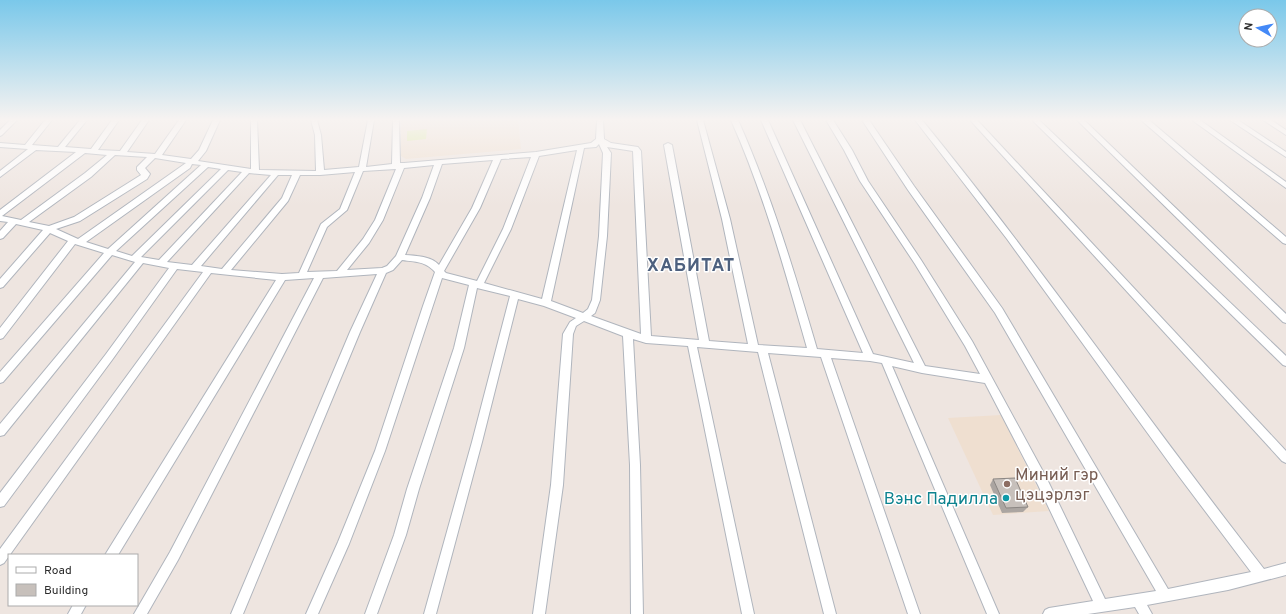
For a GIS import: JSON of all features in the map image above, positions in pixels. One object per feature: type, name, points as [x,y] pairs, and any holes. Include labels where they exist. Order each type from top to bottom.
[{"type":"street","points":[[0,175],[29,149]]},
{"type":"street","points":[[69,149],[155,156],[251,172],[276,173],[361,169],[536,154],[576,149]]},
{"type":"street","points":[[122,153],[125,149]]},
{"type":"street","points":[[0,285],[49,229],[78,220],[144,177],[146,174],[141,170],[141,167],[155,156],[161,149]]},
{"type":"street","points":[[0,335],[77,241],[187,166],[203,149]]},
{"type":"street","points":[[160,264],[251,172],[252,149]]},
{"type":"street","points":[[319,149],[320,172]]},
{"type":"street","points":[[302,276],[324,226],[343,210],[361,169],[365,149]]},
{"type":"street","points":[[340,274],[366,241],[379,220],[399,165],[398,149]]},
{"type":"street","points":[[546,303],[581,149]]},
{"type":"street","points":[[539,614],[557,485],[568,334],[574,324],[592,311],[596,300],[603,236],[607,153],[605,149]]},
{"type":"street","points":[[633,149],[637,151],[646,339]]},
{"type":"street","points":[[669,149],[705,345]]},
{"type":"street","points":[[708,149],[758,349],[830,614]]},
{"type":"street","points":[[748,149],[775,221],[813,353]]},
{"type":"street","points":[[777,149],[870,357]]},
{"type":"street","points":[[810,149],[922,369]]},
{"type":"street","points":[[847,149],[864,181],[947,307],[1042,481],[1101,605]]},
{"type":"street","points":[[884,149],[963,259],[1024,350],[1035,374],[1165,595]]},
{"type":"street","points":[[941,149],[1053,294],[1156,437],[1262,576]]},
{"type":"street","points":[[1000,149],[1286,458]]},
{"type":"street","points":[[1065,149],[1286,362]]},
{"type":"street","points":[[1110,149],[1286,320]]},
{"type":"street","points":[[1178,149],[1286,241]]},
{"type":"street","points":[[1235,149],[1286,186]]},
{"type":"street","points":[[1276,149],[1286,155]]},
{"type":"street","points":[[0,214],[84,150]]},
{"type":"street","points":[[0,236],[18,222],[88,175],[113,153]]},
{"type":"street","points":[[371,614],[400,535],[413,489],[459,348],[476,284],[507,229],[536,154]]},
{"type":"street","points":[[312,614],[343,544],[380,451],[427,306],[440,272],[476,208],[498,157]]},
{"type":"street","points":[[0,218],[49,229],[77,241],[110,252],[137,260],[160,264],[282,277],[383,271],[390,268],[400,257],[426,198],[439,162]]},
{"type":"street","points":[[0,379],[110,252],[207,164]]},
{"type":"street","points":[[0,432],[137,260],[227,167]]},
{"type":"street","points":[[194,268],[276,173]]},
{"type":"street","points":[[224,272],[285,199],[297,173]]},
{"type":"street","points":[[400,257],[420,259],[432,263],[443,275],[546,303],[628,334],[646,339],[692,344],[870,357],[922,369],[987,379]]},
{"type":"street","points":[[0,502],[175,266]]},
{"type":"street","points":[[0,560],[210,269]]},
{"type":"street","points":[[237,614],[355,332],[383,271]]},
{"type":"street","points":[[140,614],[174,556],[320,275]]},
{"type":"street","points":[[112,554],[282,277]]},
{"type":"street","points":[[430,614],[515,294]]},
{"type":"street","points":[[628,334],[635,465],[637,614]]},
{"type":"street","points":[[692,344],[748,614]]},
{"type":"street","points":[[825,354],[914,614]]},
{"type":"street","points":[[885,360],[993,614]]},
{"type":"street","points":[[1049,614],[1088,611],[1101,605],[1165,595],[1262,576],[1286,569]]},
{"type":"street","points":[[1137,599],[1146,614]]},
{"type":"shaded area","points":[[401,149],[521,149],[406,159],[401,156]]},
{"type":"shaded area","name":"Миний гэр цэцэрлэг","points":[[1001,415],[1049,511],[993,515],[948,418]]},
{"type":"building","points":[[1015,478],[1028,507],[1006,508],[993,479]]},
{"type":"place","name":"Миний гэр цэцэрлэг","points":[[1007,484]]},
{"type":"place","name":"Вэнс Падилла","points":[[1006,498]]},
{"type":"district","name":"ХАБИТАТ","points":[[691,265]]}]
